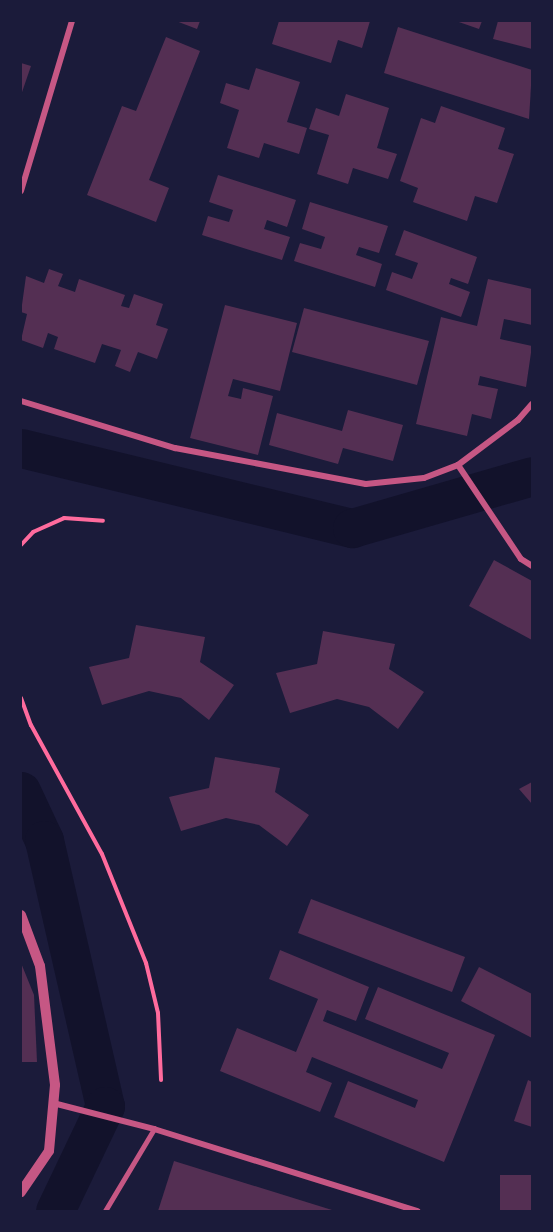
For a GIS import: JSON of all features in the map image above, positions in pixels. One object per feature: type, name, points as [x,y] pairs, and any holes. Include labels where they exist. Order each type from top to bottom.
[{"type":"street","points":[[21,190],[72,21]]},
{"type":"street","points":[[21,401],[175,448],[366,484],[424,478],[458,465],[518,420],[532,404]]},
{"type":"street","points":[[458,465],[521,560],[532,566]]},
{"type":"street","points":[[21,915],[40,966],[55,1085],[49,1151],[21,1192]]},
{"type":"street","points":[[53,1103],[154,1129],[418,1211]]},
{"type":"lane","points":[[105,1211],[154,1129]]},
{"type":"path","points":[[21,545],[33,532],[64,518],[103,521]]},
{"type":"path","points":[[21,698],[31,726],[102,854],[146,963],[158,1013],[161,1080]]},
{"type":"building","points":[[176,21],[200,21],[197,29]]},
{"type":"building","points":[[279,21],[370,21],[362,48],[338,40],[331,63],[272,44]]},
{"type":"building","points":[[456,21],[482,21],[479,29]]},
{"type":"building","points":[[498,21],[532,21],[532,49],[493,39]]},
{"type":"building","points":[[398,27],[532,70],[529,119],[384,73]]},
{"type":"building","points":[[166,37],[200,51],[149,180],[169,188],[156,222],[87,195],[122,106],[136,111]]},
{"type":"building","points":[[21,63],[31,66],[21,95]]},
{"type":"building","points":[[256,68],[300,82],[287,122],[307,128],[299,154],[264,143],[259,158],[227,148],[239,110],[220,103],[226,83],[249,90]]},
{"type":"building","points":[[346,94],[389,108],[377,148],[397,154],[388,179],[353,168],[348,184],[317,174],[329,135],[309,129],[316,108],[339,116]]},
{"type":"building","points":[[441,106],[505,128],[498,149],[514,154],[497,203],[475,196],[467,221],[413,202],[418,188],[400,181],[421,118],[435,123]]},
{"type":"building","points":[[218,175],[296,200],[287,227],[267,220],[264,229],[290,237],[282,260],[202,235],[208,216],[229,222],[233,210],[209,202]]},
{"type":"building","points":[[310,202],[388,226],[379,253],[359,247],[356,255],[382,264],[375,287],[294,261],[300,243],[321,249],[325,237],[302,229]]},
{"type":"building","points":[[404,230],[477,257],[468,284],[451,278],[449,284],[470,292],[461,317],[386,290],[392,272],[412,279],[418,263],[395,255]]},
{"type":"building","points":[[49,269],[63,274],[58,286],[75,292],[79,279],[125,295],[121,306],[129,308],[134,294],[163,304],[156,325],[168,329],[157,359],[138,352],[130,372],[115,366],[121,350],[102,344],[95,363],[54,349],[58,337],[48,333],[43,348],[21,340],[27,314],[21,312],[26,276],[44,283]]},
{"type":"building","points":[[488,279],[532,289],[532,325],[504,319],[500,339],[532,346],[526,387],[480,376],[478,385],[498,389],[491,419],[472,414],[467,436],[416,424],[441,317],[477,326]]},
{"type":"building","points":[[225,305],[297,323],[280,391],[233,379],[228,396],[241,399],[243,388],[273,396],[258,455],[190,438]]},
{"type":"building","points":[[304,308],[429,341],[417,385],[292,352]]},
{"type":"building","points":[[348,410],[403,425],[393,461],[343,448],[338,464],[269,445],[277,413],[342,431]]},
{"type":"building","points":[[494,560],[532,581],[532,640],[469,606]]},
{"type":"building","points":[[136,625],[205,637],[200,662],[234,685],[209,720],[181,698],[149,691],[102,705],[89,667],[129,658]]},
{"type":"building","points":[[323,631],[395,644],[389,669],[424,692],[398,729],[369,707],[337,699],[290,713],[276,673],[317,664]]},
{"type":"building","points":[[215,757],[280,768],[275,792],[309,815],[287,846],[259,825],[226,818],[181,831],[169,797],[209,788]]},
{"type":"building","points":[[532,782],[532,804],[519,789]]},
{"type":"building","points":[[311,899],[465,957],[452,992],[298,933]]},
{"type":"building","points":[[280,950],[369,987],[356,1021],[327,1010],[323,1021],[442,1069],[449,1053],[365,1019],[378,987],[495,1035],[444,1162],[334,1117],[348,1081],[415,1108],[418,1100],[312,1057],[306,1072],[332,1083],[320,1112],[220,1071],[237,1028],[296,1052],[318,999],[269,979]]},
{"type":"building","points":[[21,963],[34,995],[37,1062],[21,1062]]},
{"type":"building","points":[[479,967],[532,994],[532,1038],[461,1001]]},
{"type":"building","points":[[528,1080],[532,1082],[532,1127],[514,1121]]},
{"type":"building","points":[[174,1161],[332,1210],[332,1211],[158,1211]]},
{"type":"building","points":[[500,1175],[532,1175],[532,1211],[500,1211]]},
{"type":"waterway","points":[[21,448],[352,528],[532,476]]},
{"type":"waterway","points":[[21,791],[44,840],[105,1106],[55,1211]]}]
